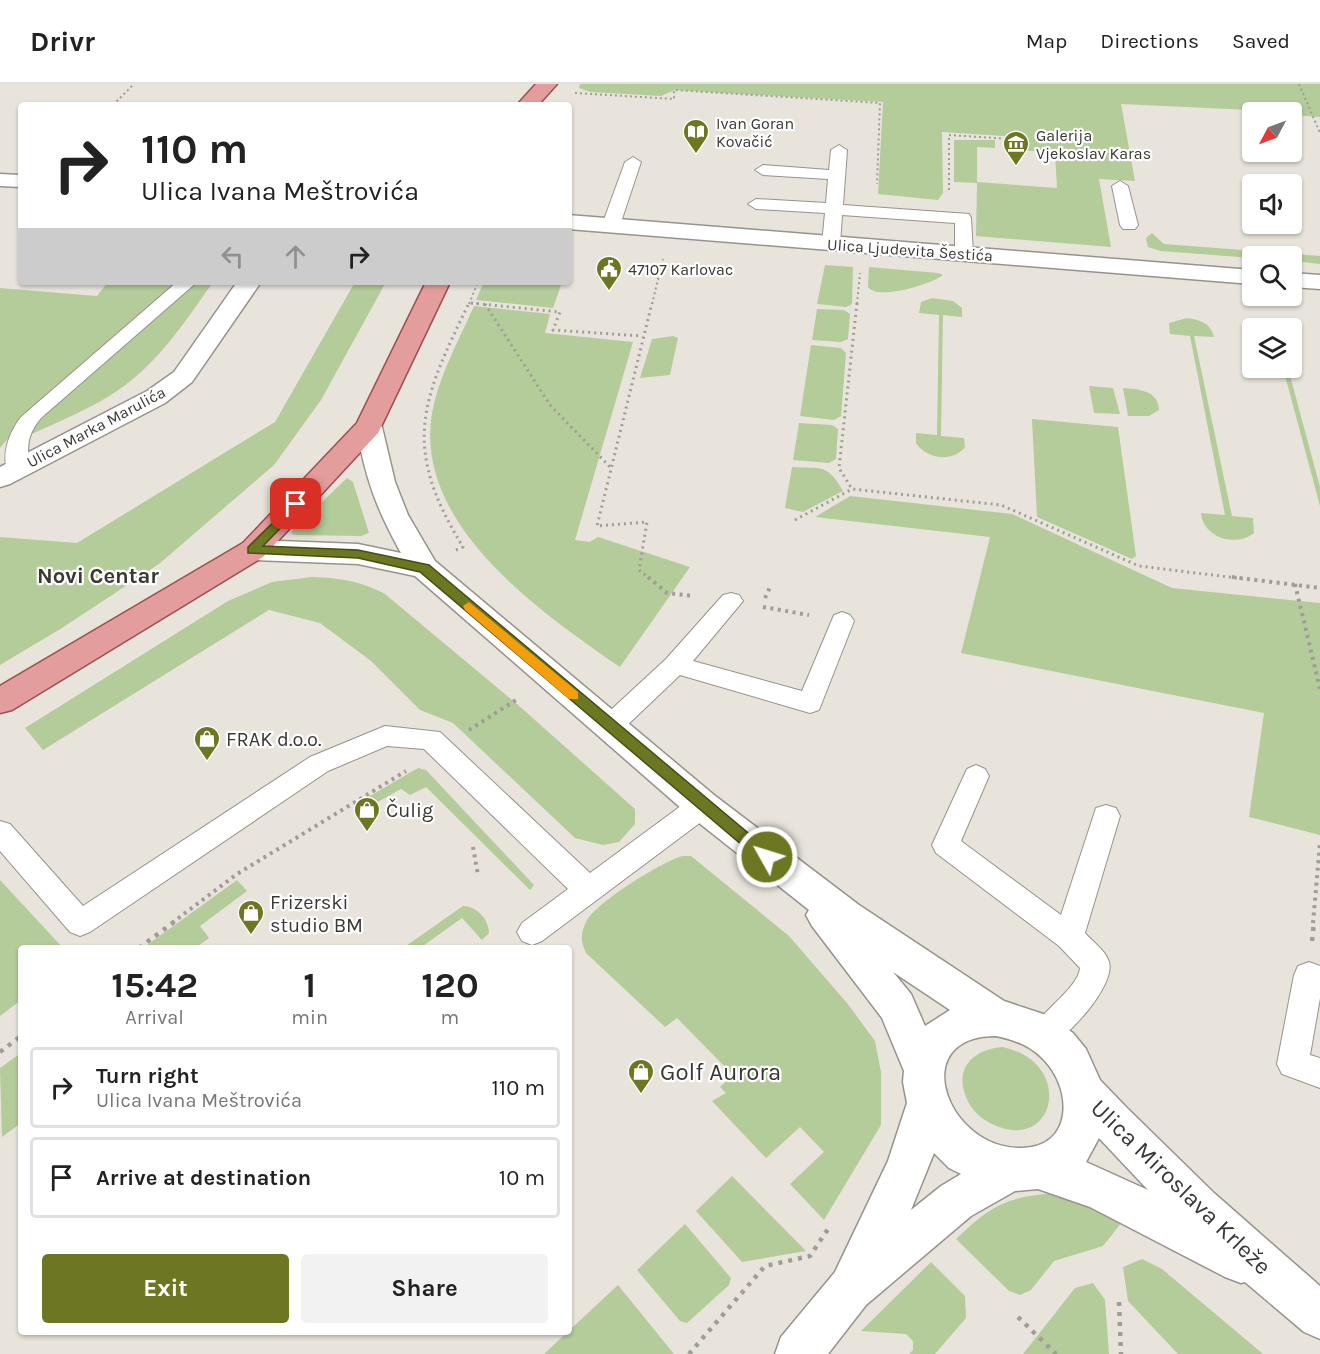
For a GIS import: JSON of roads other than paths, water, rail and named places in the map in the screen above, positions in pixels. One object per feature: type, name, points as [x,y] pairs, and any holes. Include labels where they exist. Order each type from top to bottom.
[{"type":"main road","points":[[526,102],[530,84]]},
{"type":"main road","points":[[528,102],[548,84]]},
{"type":"main road","points":[[0,701],[253,550],[369,427],[437,285]]},
{"type":"street","name":"Ulica Ljudevita Šestića","points":[[572,222],[1242,276]]},
{"type":"street","points":[[1302,281],[1320,282]]},
{"type":"street","name":"Ulica Marka Marulića","points":[[8,473],[156,397],[183,377],[247,285]]},
{"type":"street","points":[[369,427],[381,482],[394,515],[424,568],[799,884],[906,960],[996,1018]]},
{"type":"street","points":[[253,550],[358,554],[424,568]]},
{"type":"street","points":[[799,884],[897,1007],[938,1128],[957,1149],[980,1163],[1024,1170]]},
{"type":"street","points":[[798,1354],[850,1289],[956,1201],[1024,1170],[1062,1158],[1078,1140],[1086,1118],[1085,1093],[1077,1072],[1063,1051],[1044,1035],[1021,1023],[996,1018],[970,1020],[948,1030],[932,1047],[925,1087],[921,1134],[850,1289]]},
{"type":"street","name":"Ulica Miroslava Krleže","points":[[1085,1093],[1128,1139],[1277,1280],[1320,1316]]},
{"type":"street","name":"Ulica Miroslava Krleže","points":[[1024,1170],[1099,1188],[1277,1280]]},
{"type":"lane","points":[[831,244],[839,150]]},
{"type":"lane","points":[[611,225],[633,162]]},
{"type":"lane","points":[[763,170],[837,175]]},
{"type":"lane","points":[[1120,186],[1129,225]]},
{"type":"lane","points":[[756,204],[963,218],[964,253]]},
{"type":"lane","points":[[8,473],[15,442],[21,429],[34,414],[184,285]]},
{"type":"lane","points":[[609,726],[675,665],[731,601]]},
{"type":"lane","points":[[675,665],[810,703],[842,621]]},
{"type":"lane","points":[[0,832],[80,923],[319,764],[385,736],[431,739],[588,890]]},
{"type":"lane","points":[[975,776],[946,845],[1069,937],[1095,964],[1094,978],[1044,1035]]},
{"type":"lane","points":[[532,932],[703,805]]},
{"type":"lane","points":[[1069,937],[1106,816]]},
{"type":"lane","points":[[1314,977],[1293,1064],[1320,1073]]},
{"type":"place","name":"Ivan Goran Kovačić","points":[[696,155]]},
{"type":"place","name":"Galerija Vjekoslav Karas","points":[[1016,167]]},
{"type":"place","name":"47107 Karlovac","points":[[609,292]]},
{"type":"place","name":"FRAK d.o.o.","points":[[207,762]]},
{"type":"place","name":"Čulig","points":[[367,833]]},
{"type":"place","name":"Frizerski studio BM","points":[[251,936]]},
{"type":"place","name":"Golf Aurora","points":[[641,1095]]},
{"type":"district","name":"Novi Centar","points":[[98,576]]}]
